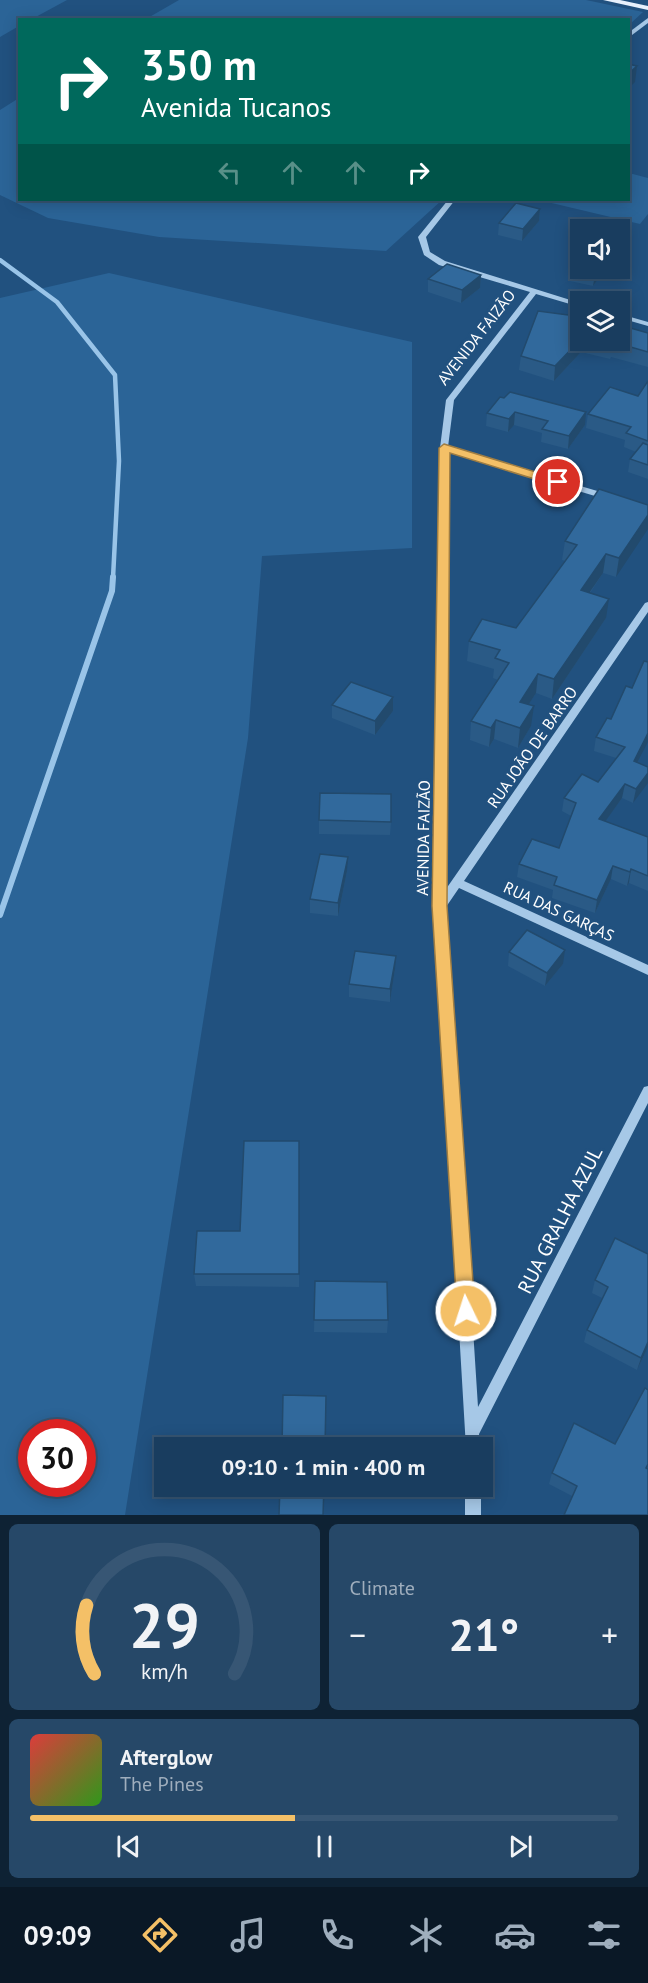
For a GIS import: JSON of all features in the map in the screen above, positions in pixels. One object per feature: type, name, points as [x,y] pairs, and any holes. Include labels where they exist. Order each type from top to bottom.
[{"type":"main road","points":[[607,0],[648,8]]},
{"type":"street","points":[[630,34],[648,20]]},
{"type":"street","points":[[450,201],[422,237],[427,253],[442,263],[570,302]]},
{"type":"street","name":"AVENIDA FAIZÃO","points":[[473,1437],[440,906],[444,448],[450,400],[534,292]]},
{"type":"street","points":[[630,319],[648,324]]},
{"type":"street","points":[[444,448],[614,500]]},
{"type":"street","name":"RUA JOÃO DE BARRO","points":[[440,906],[648,605]]},
{"type":"street","name":"RUA DAS GARÇAS","points":[[456,882],[648,970]]},
{"type":"street","name":"RUA GRALHA AZUL","points":[[473,1430],[648,1091]]},
{"type":"street","points":[[473,1497],[473,1515]]},
{"type":"shaded area","points":[[0,0],[67,0],[34,18],[18,18],[18,27],[0,37]]},
{"type":"shaded area","points":[[179,0],[586,0],[643,12],[630,24],[630,18],[148,18]]},
{"type":"shaded area","points":[[18,99],[18,201],[441,201],[386,251],[159,237],[48,218],[0,195],[0,110]]},
{"type":"shaded area","points":[[630,173],[648,178],[648,214],[640,224],[630,222],[630,219],[619,219],[543,201],[630,201]]},
{"type":"shaded area","points":[[109,273],[412,342],[412,548],[262,556],[248,738],[125,1515],[0,1515],[0,298]]},
{"type":"building","points":[[630,64],[637,66],[630,72]]},
{"type":"building","points":[[516,203],[540,209],[523,229],[499,223]]},
{"type":"building","points":[[447,264],[481,275],[462,290],[428,279]]},
{"type":"building","points":[[538,311],[568,315],[570,313],[570,350],[555,366],[521,356]]},
{"type":"building","points":[[630,328],[648,333],[648,352],[630,347]]},
{"type":"building","points":[[648,381],[648,441],[626,433],[631,427],[588,414],[610,387],[638,396]]},
{"type":"building","points":[[510,392],[586,412],[569,436],[542,429],[548,421],[515,412],[509,419],[487,413],[500,397],[504,398]]},
{"type":"building","points":[[643,443],[648,445],[648,465],[630,459]]},
{"type":"building","points":[[599,489],[648,505],[648,515],[619,558],[606,554],[581,590],[609,599],[554,679],[538,674],[520,702],[534,706],[520,728],[496,720],[491,728],[471,721],[509,663],[495,658],[500,650],[469,641],[482,619],[516,628],[577,545],[565,541]]},
{"type":"building","points":[[644,661],[648,662],[648,733],[634,761],[648,767],[648,773],[636,789],[625,784],[599,819],[648,837],[648,876],[631,869],[630,872],[613,866],[597,900],[554,885],[557,877],[519,864],[532,839],[559,848],[576,803],[564,798],[582,774],[598,782],[625,747],[596,737],[607,718],[611,719],[626,686],[632,688]]},
{"type":"building","points":[[351,682],[393,697],[375,721],[332,705]]},
{"type":"building","points":[[320,793],[391,794],[391,822],[319,820]]},
{"type":"building","points":[[320,854],[348,857],[338,903],[310,899]]},
{"type":"building","points":[[527,930],[565,950],[547,973],[509,952]]},
{"type":"building","points":[[355,951],[396,956],[390,989],[349,984]]},
{"type":"building","points":[[244,1141],[299,1141],[299,1274],[194,1274],[197,1231],[240,1231]]},
{"type":"building","points":[[615,1238],[648,1254],[648,1342],[641,1358],[587,1330],[608,1287],[595,1280]]},
{"type":"building","points":[[315,1281],[387,1282],[388,1320],[314,1320]]},
{"type":"building","points":[[645,1388],[648,1390],[648,1464],[646,1468],[648,1469],[648,1515],[564,1515],[577,1486],[552,1473],[574,1423],[615,1444]]},
{"type":"building","points":[[283,1395],[326,1396],[325,1437],[282,1437]]},
{"type":"building","points":[[280,1497],[324,1497],[323,1515],[279,1515]]},
{"type":"waterway","points":[[0,260],[57,302],[115,375],[119,461],[113,578]]},
{"type":"waterway","points":[[0,915],[112,591],[113,577]]},
{"type":"route","points":[[466,1311],[440,906],[444,448],[558,482]]}]
